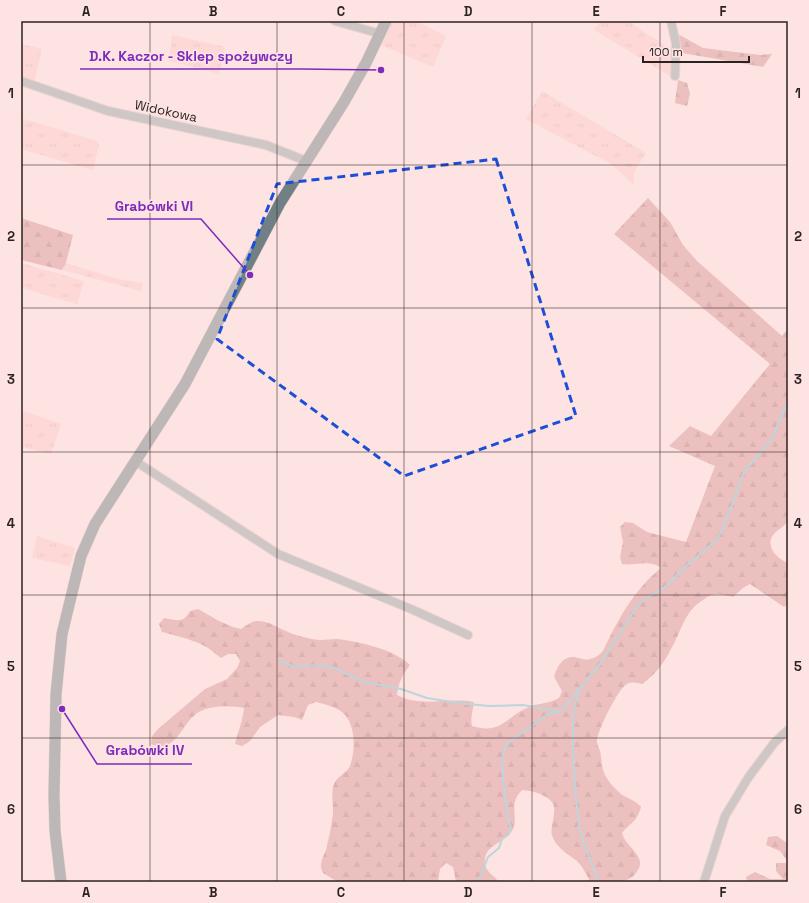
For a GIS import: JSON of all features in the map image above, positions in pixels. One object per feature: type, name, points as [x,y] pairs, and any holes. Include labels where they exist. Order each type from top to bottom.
[{"type":"street","points":[[335,21],[381,34]]},
{"type":"street","points":[[61,882],[55,831],[54,795],[56,694],[63,628],[84,548],[95,524],[185,384],[277,208],[347,96],[366,63],[386,21]]},
{"type":"street","points":[[671,21],[676,44],[675,76]]},
{"type":"street","name":"Widokowa","points":[[21,81],[108,111],[266,145],[306,161]]},
{"type":"street","points":[[135,461],[278,554],[411,609],[468,635]]},
{"type":"street","points":[[704,882],[725,816],[748,778],[774,743],[788,730]]},
{"type":"highlighted area","points":[[496,159],[576,416],[404,476],[217,339],[277,184]]},
{"type":"green space","points":[[391,21],[416,21],[446,36],[433,67],[381,45]]},
{"type":"green space","points":[[600,21],[628,21],[672,50],[672,77],[594,30]]},
{"type":"green space","points":[[678,34],[703,48],[760,55],[772,54],[763,67],[682,53]]},
{"type":"green space","points":[[172,35],[225,47],[219,74],[169,61]]},
{"type":"green space","points":[[21,44],[42,49],[34,83],[21,79]]},
{"type":"green space","points":[[678,80],[687,83],[690,94],[687,106],[675,103]]},
{"type":"green space","points":[[542,91],[646,153],[634,172],[634,185],[611,164],[526,119]]},
{"type":"green space","points":[[21,118],[97,141],[99,145],[93,170],[21,149]]},
{"type":"green space","points":[[648,198],[670,222],[683,245],[697,261],[782,336],[788,329],[788,521],[774,534],[770,543],[776,555],[788,563],[788,604],[784,607],[750,584],[733,597],[717,594],[708,597],[691,610],[668,656],[654,674],[642,684],[633,682],[627,684],[623,687],[614,701],[604,720],[597,743],[603,769],[608,780],[621,794],[641,807],[636,819],[622,833],[640,862],[638,870],[629,879],[610,883],[590,882],[579,863],[560,848],[553,838],[553,804],[550,800],[540,794],[522,790],[515,801],[515,821],[512,831],[509,835],[492,847],[486,854],[485,863],[487,870],[499,882],[456,882],[453,867],[446,863],[440,869],[438,882],[338,882],[323,873],[321,866],[332,824],[332,793],[334,784],[337,779],[347,771],[352,759],[354,744],[352,727],[345,714],[334,707],[316,702],[308,705],[302,720],[294,717],[278,715],[260,727],[250,741],[242,746],[235,744],[242,722],[244,708],[233,706],[213,707],[196,714],[172,742],[159,746],[151,744],[152,736],[158,729],[205,689],[227,679],[237,668],[240,661],[236,654],[228,654],[221,658],[204,645],[186,638],[162,632],[159,624],[164,618],[179,620],[185,618],[190,611],[198,609],[219,621],[241,629],[253,622],[261,621],[269,623],[292,634],[309,638],[318,640],[337,639],[376,647],[403,659],[410,665],[401,679],[397,695],[406,699],[425,702],[474,702],[471,723],[472,726],[482,728],[497,727],[529,707],[559,698],[562,691],[554,677],[563,660],[570,657],[575,657],[588,660],[598,656],[603,651],[621,616],[635,595],[661,568],[657,565],[647,563],[622,564],[620,557],[623,542],[620,527],[625,522],[633,523],[647,532],[686,542],[715,466],[669,446],[690,426],[711,436],[770,364],[614,234]]},
{"type":"green space","points":[[21,218],[73,235],[66,263],[62,270],[21,260]]},
{"type":"green space","points":[[21,263],[84,281],[77,304],[21,288]]},
{"type":"green space","points":[[66,263],[118,279],[143,283],[141,291],[62,270]]},
{"type":"green space","points":[[21,410],[61,424],[51,454],[21,447]]},
{"type":"green space","points":[[37,536],[75,548],[70,566],[32,558]]},
{"type":"green space","points":[[777,836],[788,844],[788,862],[780,851],[766,845],[768,837]]},
{"type":"green space","points":[[776,863],[788,863],[788,882],[747,882],[746,877],[755,872],[770,879],[783,879],[776,871]]},
{"type":"waterway","points":[[478,882],[488,857],[499,848],[502,839],[508,835],[511,828],[503,780],[502,759],[505,747],[512,740],[548,714],[561,711],[600,664],[639,603],[664,588],[685,567],[717,540],[724,526],[744,472],[772,439],[788,400]]},
{"type":"waterway","points":[[279,660],[294,667],[320,665],[332,667],[364,682],[401,689],[427,698],[489,706],[523,705],[558,711]]},
{"type":"waterway","points":[[579,690],[573,713],[573,754],[576,798],[579,826],[598,882]]},
{"type":"place","name":"D.K. Kaczor - Sklep spożywczy","points":[[381,70]]},
{"type":"place","name":"Grabówki VI","points":[[250,275]]},
{"type":"place","name":"Grabówki IV","points":[[62,709]]}]
